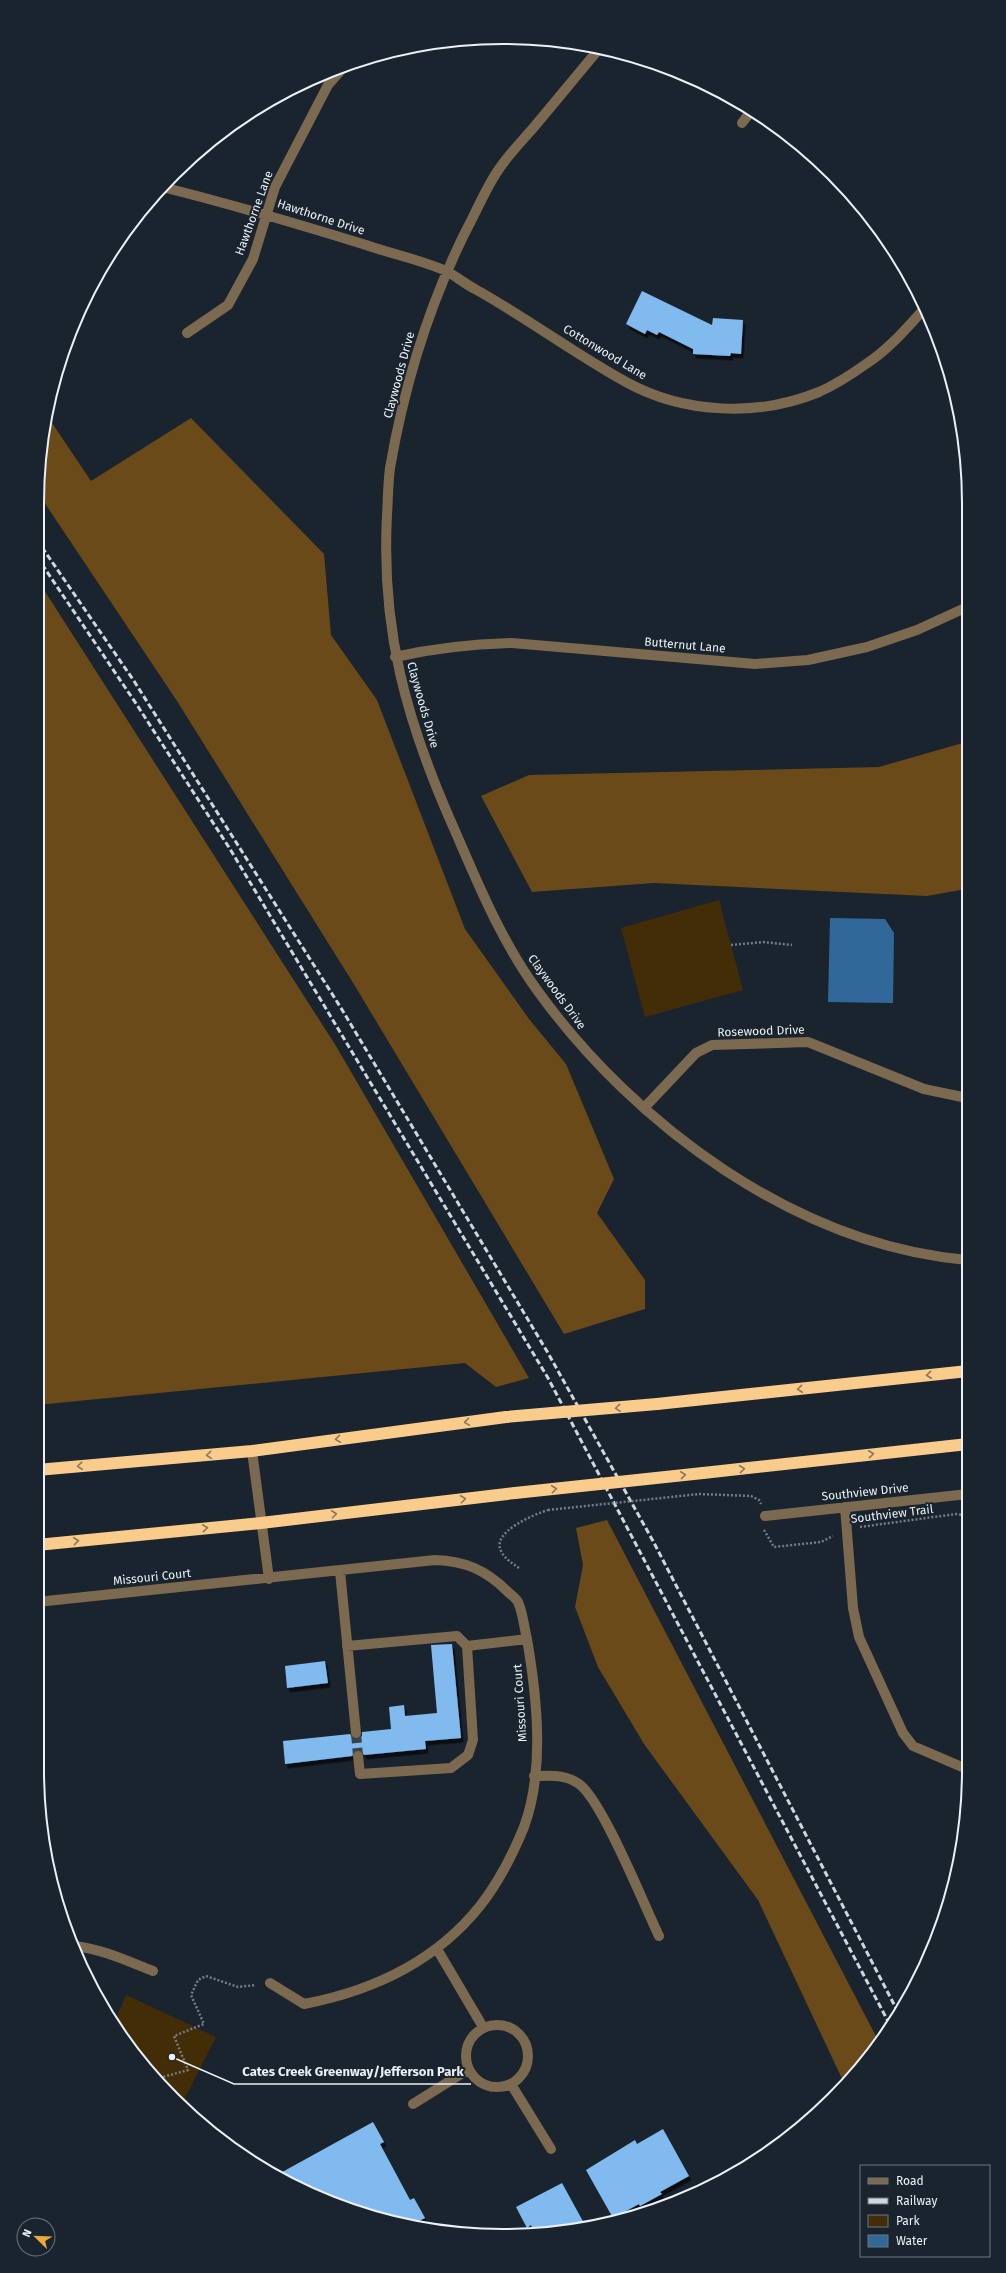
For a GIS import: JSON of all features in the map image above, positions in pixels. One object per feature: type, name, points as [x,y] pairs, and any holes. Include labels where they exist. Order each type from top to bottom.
[{"type":"highway","points":[[44,1469],[252,1451],[506,1417],[657,1404],[962,1372]]},
{"type":"highway","points":[[44,1544],[261,1523],[515,1493],[962,1445]]},
{"type":"street","name":"Claywoods Drive","points":[[595,54],[498,170],[447,272],[429,319],[405,396],[389,472],[385,556],[387,598],[395,657],[414,732],[444,806],[498,929],[536,989],[580,1045],[629,1096],[683,1141],[742,1181],[804,1214],[874,1241],[932,1255],[962,1259]]},
{"type":"street","name":"Hawthorne Lane","points":[[187,333],[228,305],[253,259],[275,187],[328,85],[337,75]]},
{"type":"street","points":[[742,123],[748,115]]},
{"type":"street","name":"Hawthorne Drive","points":[[168,189],[267,214],[447,272]]},
{"type":"street","name":"Cottonwood Lane","points":[[447,272],[516,312],[626,382],[651,394],[676,402],[707,408],[738,409],[764,407],[791,401],[820,391],[868,363],[906,329],[921,313]]},
{"type":"street","name":"Butternut Lane","points":[[395,657],[434,648],[473,644],[512,643],[755,664],[808,660],[867,647],[917,630],[962,610]]},
{"type":"street","name":"Rosewood Drive","points":[[644,1108],[696,1053],[712,1046],[808,1042],[924,1089],[962,1097]]},
{"type":"street","points":[[252,1451],[269,1579]]},
{"type":"street","name":"Southview Drive","points":[[765,1516],[962,1495]]},
{"type":"street","points":[[845,1507],[853,1608],[859,1637],[903,1733],[913,1746],[962,1767]]},
{"type":"street","name":"Missouri Court","points":[[44,1601],[269,1579],[435,1560],[469,1566],[486,1572],[517,1601],[531,1662],[537,1727],[534,1776],[524,1827],[502,1873],[468,1920],[437,1949],[403,1971],[369,1987],[338,1998],[304,2004],[270,1983]]},
{"type":"street","points":[[340,1571],[356,1733]]},
{"type":"street","points":[[347,1646],[457,1636],[467,1646],[473,1740],[468,1755],[451,1768],[360,1774],[358,1756]]},
{"type":"street","points":[[467,1646],[526,1639]]},
{"type":"street","points":[[534,1776],[564,1776],[580,1785],[599,1808],[659,1936]]},
{"type":"street","points":[[79,1947],[90,1948],[116,1956],[153,1971]]},
{"type":"street","points":[[437,1949],[482,2027]]},
{"type":"street","points":[[495,2024],[508,2025],[518,2031],[526,2041],[529,2055],[527,2066],[521,2076],[512,2084],[499,2087],[488,2086],[476,2079],[469,2069],[466,2057],[467,2046],[473,2035],[482,2027],[495,2024]]},
{"type":"street","points":[[412,2104],[469,2069]]},
{"type":"street","points":[[512,2084],[551,2149]]},
{"type":"path","points":[[731,945],[763,942],[792,944]]},
{"type":"path","points":[[519,1568],[504,1556],[500,1549],[500,1541],[508,1530],[534,1515],[548,1510],[699,1494],[751,1496],[759,1500],[766,1511],[765,1516]]},
{"type":"path","name":"Southview Trail","points":[[765,1516],[764,1532],[774,1547],[821,1542],[846,1528],[956,1514],[962,1515]]},
{"type":"path","points":[[163,2078],[188,2070],[174,2036],[204,2024],[191,1995],[198,1980],[206,1976],[238,1987],[270,1983]]},
{"type":"green space","points":[[719,900],[743,990],[645,1017],[621,928]]},
{"type":"green space","points":[[126,1995],[216,2037],[184,2100],[158,2073],[116,2018]]},
{"type":"shaded area","points":[[191,418],[324,554],[331,635],[377,700],[465,929],[529,1019],[566,1064],[614,1179],[597,1213],[645,1280],[645,1309],[564,1334],[355,986],[177,701],[44,502],[45,473],[51,422],[91,481]]},
{"type":"shaded area","points":[[44,590],[336,1046],[529,1378],[496,1387],[465,1363],[44,1404]]},
{"type":"shaded area","points":[[962,743],[962,890],[927,896],[654,883],[532,892],[481,796],[529,775],[879,767]]},
{"type":"shaded area","points":[[607,1520],[876,2037],[842,2079],[758,1900],[644,1744],[598,1667],[575,1607],[583,1565],[576,1528]]},
{"type":"water","points":[[830,918],[885,919],[894,933],[893,1003],[828,1002]]},
{"type":"building","points":[[642,291],[712,325],[713,318],[743,320],[741,354],[731,353],[730,356],[693,354],[693,349],[659,332],[657,335],[647,330],[645,334],[626,324]]},
{"type":"building","points":[[452,1644],[461,1738],[425,1741],[426,1749],[364,1755],[361,1750],[357,1750],[352,1756],[285,1764],[283,1741],[350,1734],[353,1739],[357,1739],[362,1736],[362,1732],[391,1729],[389,1707],[404,1705],[405,1716],[437,1713],[431,1645]]},
{"type":"building","points":[[325,1661],[328,1683],[287,1688],[285,1666]]},
{"type":"building","points":[[373,2122],[384,2142],[380,2144],[410,2200],[414,2198],[425,2218],[419,2221],[413,2220],[355,2205],[327,2194],[282,2172]]},
{"type":"building","points":[[663,2129],[689,2176],[660,2192],[662,2194],[640,2206],[639,2204],[623,2213],[612,2216],[586,2170],[635,2140],[637,2144]]},
{"type":"building","points":[[562,2183],[583,2222],[533,2228],[531,2225],[527,2228],[516,2207]]},
{"type":"tunnel","points":[[356,1733],[358,1756]]},
{"type":"railway","points":[[44,550],[134,681],[341,1008],[548,1353],[653,1541],[896,2008]]},
{"type":"railway","points":[[44,567],[137,705],[230,849],[548,1378],[888,2021]]},
{"type":"place","name":"Cates Creek Greenway/Jefferson Park","points":[[172,2057]]}]
